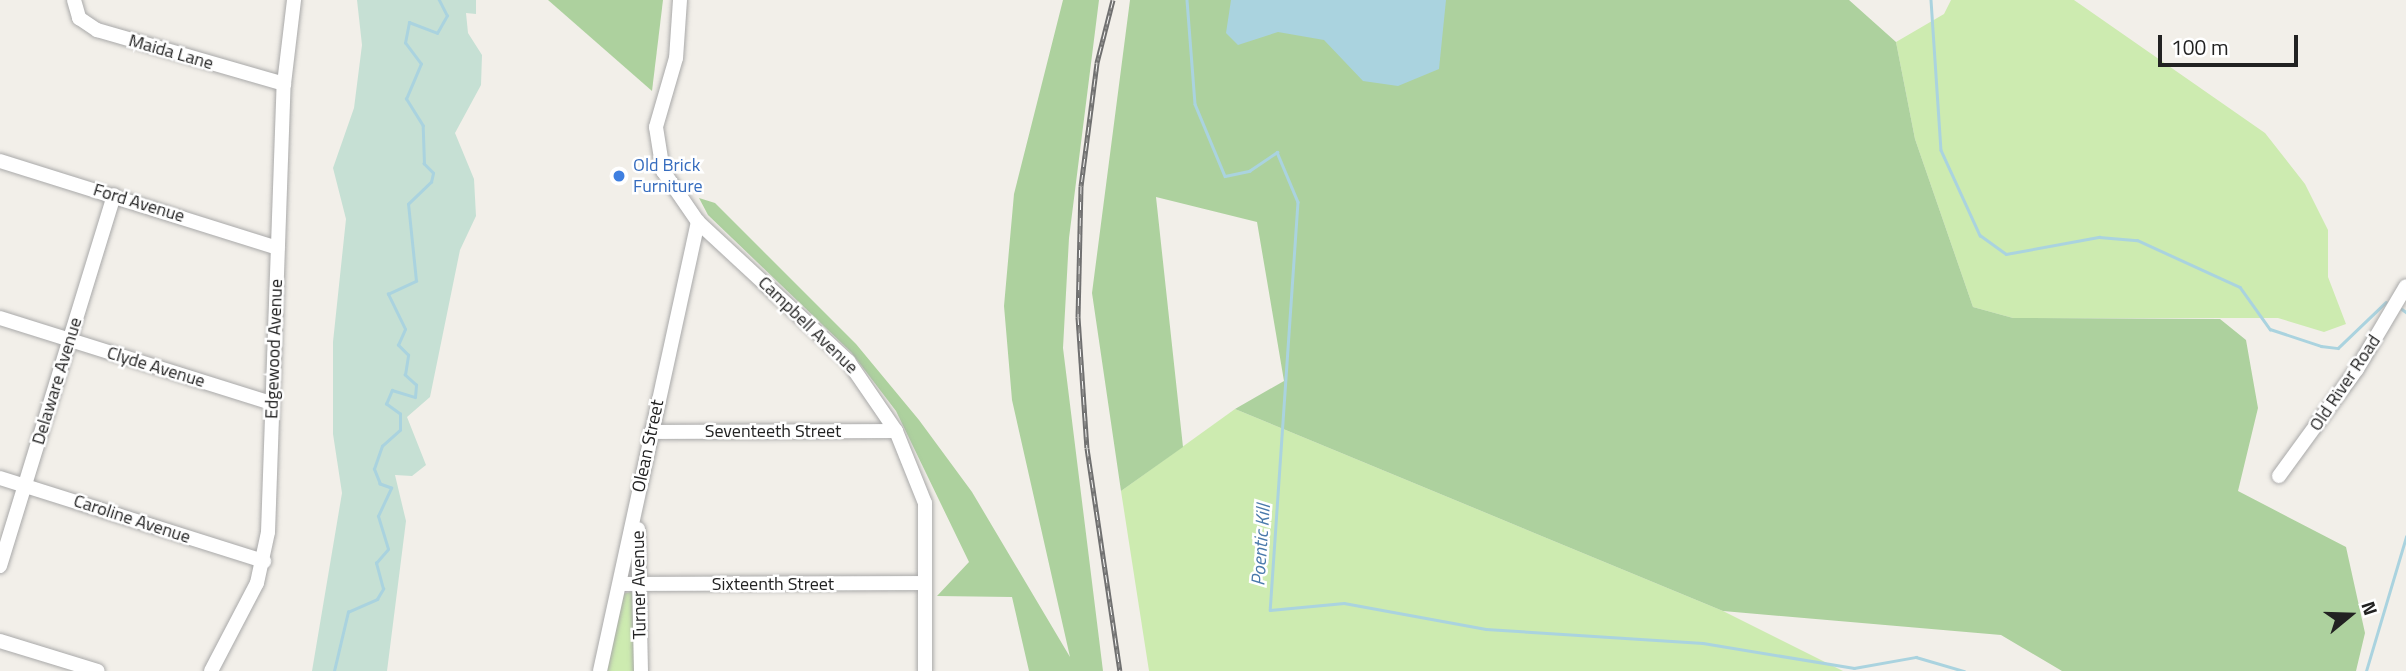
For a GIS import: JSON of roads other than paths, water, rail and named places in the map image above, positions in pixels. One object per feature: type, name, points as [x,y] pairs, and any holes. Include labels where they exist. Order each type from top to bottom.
[{"type":"street","name":"Maida Lane","points":[[74,0],[79,18],[97,30],[284,84]]},
{"type":"street","name":"Edgewood Avenue","points":[[211,671],[264,561],[284,84],[288,14],[293,0]]},
{"type":"street","name":"Campbell Avenue","points":[[680,0],[676,58],[656,127],[663,171],[698,222],[848,360],[896,430],[925,503],[925,671]]},
{"type":"street","name":"Ford Avenue","points":[[0,161],[278,248]]},
{"type":"street","name":"Delaware Avenue","points":[[0,566],[114,195]]},
{"type":"street","name":"Olean Street","points":[[600,671],[622,584],[650,432],[698,222]]},
{"type":"street","name":"Old River Road","points":[[2278,476],[2357,369],[2406,286]]},
{"type":"street","name":"Clyde Avenue","points":[[0,318],[272,403]]},
{"type":"street","name":"Seventeeth Street","points":[[650,432],[896,430]]},
{"type":"street","name":"Caroline Avenue","points":[[0,478],[264,561]]},
{"type":"street","name":"Turner Avenue","points":[[637,499],[641,671]]},
{"type":"street","name":"Sixteenth Street","points":[[622,584],[925,583]]},
{"type":"street","points":[[0,641],[98,671]]},
{"type":"water","points":[[1231,0],[1446,0],[1439,69],[1398,86],[1363,81],[1324,40],[1278,32],[1238,45],[1226,33]]},
{"type":"waterway","points":[[334,671],[348,612],[377,599],[383,589],[376,563],[388,549],[378,516],[391,488],[380,484],[374,469],[382,446],[400,430],[400,414],[386,404],[392,390],[415,397],[416,385],[405,375],[408,355],[398,345],[405,329],[388,294],[416,281],[408,204],[431,182],[433,173],[424,164],[423,126],[406,99],[421,64],[405,43],[409,22],[437,33],[447,16],[439,0]]},
{"type":"waterway","name":"Poentic Kill","points":[[1187,0],[1195,104],[1225,176],[1249,171],[1277,152],[1298,202],[1270,610],[1344,603],[1486,629],[1703,643],[1854,668],[1916,657],[1964,671]]},
{"type":"waterway","points":[[1931,0],[1941,150],[1980,235],[2006,254],[2099,237],[2137,240],[2240,287],[2270,329],[2321,346],[2338,348],[2386,302]]},
{"type":"waterway","points":[[2402,309],[2406,312]]},
{"type":"waterway","points":[[2366,671],[2406,537]]},
{"type":"railway","points":[[1113,0],[1097,63],[1081,186],[1078,317],[1087,448],[1120,671]]},
{"type":"place","name":"Old Brick Furniture","points":[[619,176]]}]
